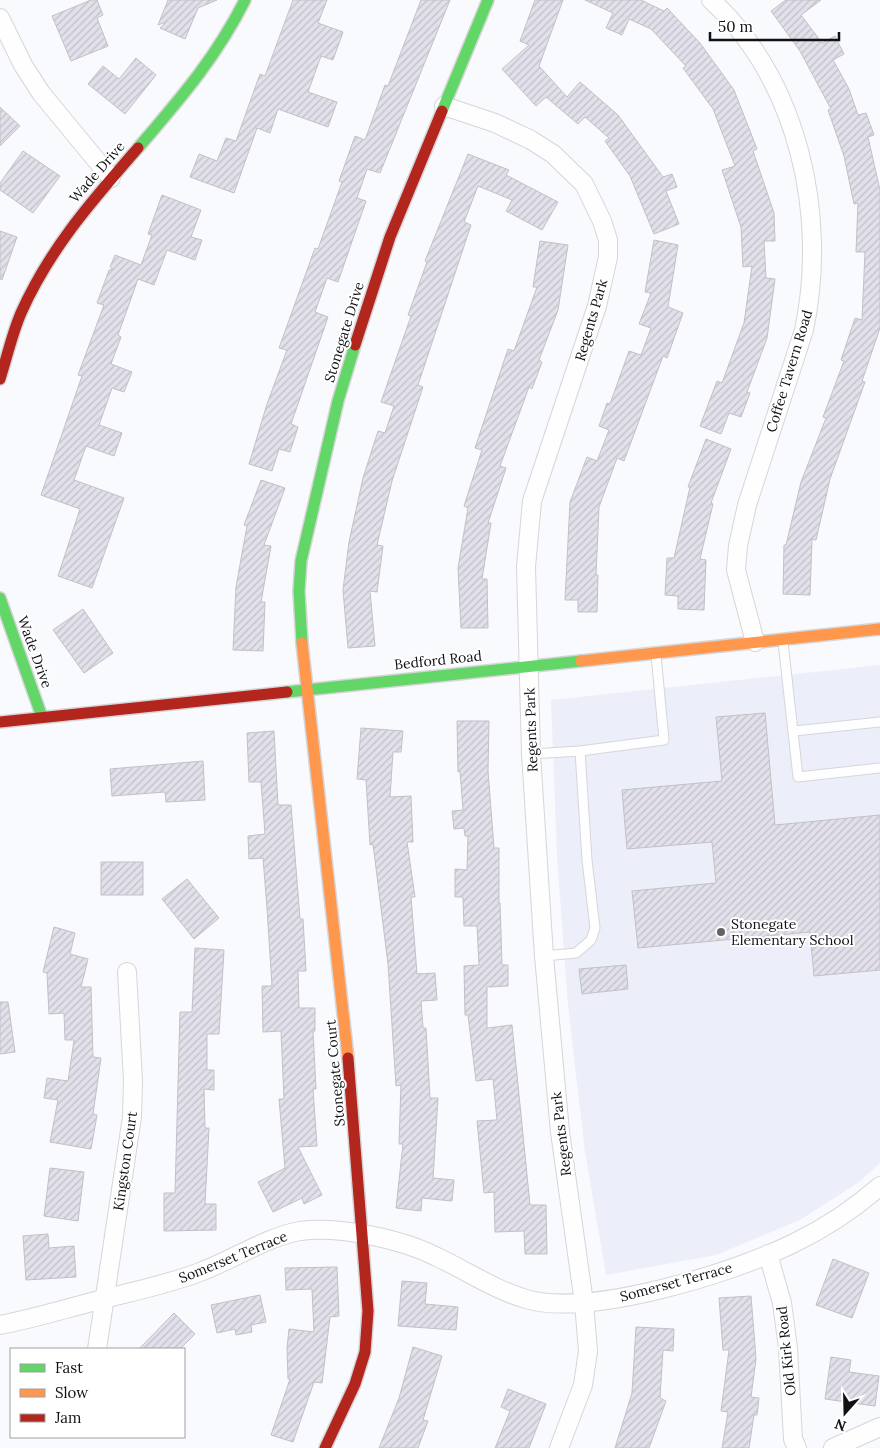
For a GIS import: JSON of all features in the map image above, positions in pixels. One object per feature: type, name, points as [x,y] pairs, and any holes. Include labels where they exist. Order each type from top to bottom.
[{"type":"street","name":"Wade Drive","points":[[0,379],[20,315],[38,279],[74,222],[198,78],[231,28],[245,0]]},
{"type":"street","name":"Stonegate Drive","points":[[307,689],[300,636],[299,591],[301,561],[308,523],[338,400],[362,320],[390,238],[488,0]]},
{"type":"street","name":"Coffee Tavern Road","points":[[710,0],[725,13],[749,44],[781,100],[804,169],[813,234],[810,301],[804,330],[747,505],[738,546],[736,570],[755,642]]},
{"type":"street","points":[[0,18],[23,65],[41,93],[110,178]]},
{"type":"street","name":"Regents Park","points":[[444,106],[495,123],[531,140],[553,154],[584,184],[602,221],[608,240],[608,257],[597,306],[532,501],[526,568],[531,754],[544,956],[560,1132],[584,1303],[588,1351],[583,1385],[559,1448]]},
{"type":"street","name":"Wade Drive","points":[[0,598],[42,717]]},
{"type":"street","name":"Bedford Road","points":[[0,722],[880,629]]},
{"type":"street","name":"Stonegate Court","points":[[307,689],[345,1016],[364,1236],[368,1311],[365,1352],[356,1384],[325,1448]]},
{"type":"street","name":"Kingston Court","points":[[97,1348],[132,1117],[133,1081],[127,972]]},
{"type":"street","name":"Somerset Terrace","points":[[0,1325],[105,1299],[201,1272],[264,1244],[298,1232],[327,1230],[401,1243],[435,1255],[506,1292],[529,1300],[554,1303],[584,1303],[628,1298],[726,1269],[794,1243],[853,1210],[880,1186]]},
{"type":"street","name":"Old Kirk Road","points":[[768,1254],[782,1303],[788,1348],[793,1439],[797,1448]]},
{"type":"street","points":[[832,1448],[880,1428]]},
{"type":"lane","points":[[782,639],[798,777],[880,768]]},
{"type":"lane","points":[[531,754],[580,751],[664,740],[655,653]]},
{"type":"lane","points":[[794,731],[880,722]]},
{"type":"lane","points":[[544,956],[576,953],[591,940],[595,928],[587,860],[580,751]]},
{"type":"shaded area","name":"Stonegate Elementary School","points":[[880,665],[880,1163],[859,1182],[800,1220],[716,1255],[606,1275],[585,1152],[568,1006],[557,857],[551,700]]},
{"type":"building","points":[[91,0],[97,0],[103,15],[97,18],[108,46],[71,61],[52,16]]},
{"type":"building","points":[[168,0],[217,0],[198,8],[185,39],[160,28],[166,22],[158,25]]},
{"type":"building","points":[[293,0],[327,0],[318,23],[343,32],[333,60],[321,56],[308,92],[337,102],[328,127],[278,109],[270,133],[257,128],[234,193],[190,177],[199,154],[217,161],[226,138],[236,141],[260,74],[265,76]]},
{"type":"building","points":[[421,0],[450,0],[380,173],[367,169],[357,198],[366,201],[338,282],[327,278],[315,312],[328,317],[291,424],[298,427],[290,452],[279,449],[272,471],[249,464],[267,404],[287,350],[279,348],[315,248],[318,249],[342,182],[339,181],[355,136],[365,140],[385,85],[388,86]]},
{"type":"building","points":[[535,0],[563,0],[539,66],[567,97],[580,82],[618,115],[663,177],[672,174],[677,187],[666,191],[679,224],[654,234],[630,176],[605,141],[609,138],[585,117],[578,124],[546,97],[536,106],[502,69],[529,45],[520,41]]},
{"type":"building","points":[[585,0],[641,0],[664,11],[667,8],[700,43],[734,90],[757,149],[753,151],[774,213],[775,241],[764,241],[766,278],[775,279],[767,338],[747,392],[750,393],[741,417],[729,413],[721,434],[700,426],[717,381],[722,383],[744,323],[752,266],[743,267],[741,227],[722,170],[735,166],[713,109],[683,68],[686,66],[651,29],[629,19],[622,35],[606,28],[613,13]]},
{"type":"building","points":[[786,0],[821,0],[801,15],[822,43],[835,36],[844,54],[833,60],[849,89],[858,115],[866,113],[874,135],[868,137],[880,190],[880,328],[862,381],[865,382],[830,479],[816,540],[812,539],[810,595],[783,594],[784,545],[786,545],[801,482],[826,418],[823,417],[844,361],[841,360],[855,318],[862,320],[865,252],[856,252],[858,203],[854,204],[844,156],[828,110],[831,109],[800,51],[771,11]]},
{"type":"building","points":[[136,58],[156,75],[125,114],[88,84],[103,66],[119,79]]},
{"type":"building","points":[[0,107],[20,126],[0,146]]},
{"type":"building","points":[[23,151],[60,176],[33,213],[0,190],[0,183]]},
{"type":"building","points":[[468,154],[509,170],[506,175],[558,202],[542,230],[506,211],[512,200],[478,186],[464,222],[471,225],[418,385],[423,387],[392,481],[377,545],[383,546],[377,592],[370,591],[375,646],[348,648],[343,590],[349,542],[363,478],[378,431],[385,433],[394,406],[381,402],[411,316],[408,315],[427,262],[425,261]]},
{"type":"building","points":[[162,195],[201,210],[191,237],[202,240],[195,260],[167,250],[154,285],[138,279],[118,335],[121,337],[111,364],[132,372],[124,392],[112,388],[99,425],[122,433],[114,456],[86,446],[74,480],[124,498],[92,588],[58,576],[80,509],[41,495],[82,376],[78,375],[104,305],[97,303],[109,270],[113,269],[110,267],[115,255],[141,265],[152,235],[148,234]]},
{"type":"building","points":[[0,231],[17,237],[2,280],[0,279]]},
{"type":"building","points":[[654,240],[678,245],[668,307],[683,313],[667,358],[663,356],[624,461],[617,458],[599,507],[596,575],[598,575],[597,612],[578,612],[578,600],[565,600],[570,502],[587,457],[597,461],[609,430],[599,426],[607,403],[610,404],[629,351],[641,355],[651,328],[639,324],[651,293],[645,292]]},
{"type":"building","points":[[540,241],[568,245],[558,310],[539,360],[542,362],[532,389],[529,387],[500,466],[506,468],[488,523],[491,523],[482,579],[487,579],[488,628],[461,628],[458,568],[468,508],[464,506],[482,450],[475,448],[508,349],[514,351],[537,287],[533,287]]},
{"type":"building","points":[[706,439],[731,449],[711,503],[713,504],[700,559],[706,560],[704,610],[678,609],[678,596],[665,595],[667,558],[674,558],[690,487],[688,487]]},
{"type":"building","points":[[261,480],[285,488],[264,545],[271,546],[261,602],[265,602],[263,651],[233,650],[236,587],[247,526],[244,525]]},
{"type":"building","points":[[83,609],[113,653],[84,673],[53,630]]},
{"type":"building","points":[[765,713],[775,825],[880,815],[880,970],[814,976],[810,932],[638,948],[632,891],[716,883],[712,842],[627,849],[622,790],[722,781],[716,717]]},
{"type":"building","points":[[457,721],[489,721],[488,771],[494,848],[499,848],[502,965],[508,965],[508,986],[487,987],[487,1028],[512,1025],[530,1205],[546,1205],[547,1254],[525,1254],[524,1231],[495,1232],[494,1192],[484,1193],[477,1121],[497,1120],[493,1079],[476,1081],[468,1015],[465,1015],[464,966],[479,965],[477,926],[464,926],[463,897],[455,897],[455,869],[467,870],[468,836],[465,836],[464,828],[454,829],[452,811],[463,810],[460,771],[458,772]]},
{"type":"building","points":[[361,728],[403,731],[401,752],[393,752],[390,797],[411,796],[413,842],[407,842],[415,897],[411,897],[417,974],[435,973],[437,1000],[421,1001],[423,1028],[426,1028],[430,1098],[438,1098],[433,1178],[454,1180],[452,1201],[422,1198],[421,1211],[396,1208],[403,1144],[399,1144],[401,1085],[396,1086],[388,964],[373,844],[370,845],[366,780],[357,779]]},
{"type":"building","points":[[274,731],[278,805],[291,805],[300,919],[303,919],[306,971],[298,971],[299,1008],[315,1008],[315,1031],[313,1031],[316,1089],[313,1089],[317,1146],[298,1147],[322,1195],[304,1204],[302,1198],[273,1212],[258,1182],[285,1168],[279,1099],[284,1099],[281,1031],[263,1032],[262,986],[272,986],[267,908],[263,858],[249,859],[248,836],[265,834],[261,782],[249,782],[247,733]]},
{"type":"building","points":[[203,761],[205,800],[166,802],[165,792],[112,796],[110,769]]},
{"type":"building","points":[[101,862],[143,862],[143,895],[101,895]]},
{"type":"building","points":[[187,879],[219,918],[194,939],[162,899]]},
{"type":"building","points":[[54,927],[75,933],[70,954],[88,959],[81,987],[91,987],[93,1057],[101,1058],[93,1114],[97,1115],[91,1149],[50,1142],[58,1100],[44,1098],[47,1078],[68,1081],[74,1040],[65,1040],[64,1013],[49,1014],[47,973],[43,972]]},
{"type":"building","points":[[195,948],[224,950],[219,1034],[207,1034],[207,1070],[214,1070],[214,1090],[204,1089],[205,1128],[209,1128],[205,1204],[216,1204],[216,1230],[164,1231],[164,1193],[175,1193],[180,1012],[192,1012]]},
{"type":"building","points":[[626,965],[628,989],[582,994],[579,969]]},
{"type":"building","points":[[0,1002],[8,1002],[15,1052],[0,1054]]},
{"type":"building","points":[[50,1168],[84,1172],[78,1221],[44,1216]]},
{"type":"building","points":[[48,1234],[49,1248],[74,1246],[76,1277],[26,1280],[23,1236]]},
{"type":"building","points":[[833,1259],[869,1273],[852,1318],[816,1305]]},
{"type":"building","points":[[337,1267],[339,1316],[330,1317],[322,1383],[314,1382],[293,1442],[271,1435],[290,1379],[288,1379],[287,1348],[289,1329],[314,1332],[312,1289],[286,1290],[285,1268]]},
{"type":"building","points":[[402,1281],[427,1283],[425,1304],[458,1307],[456,1330],[398,1326]]},
{"type":"building","points":[[260,1295],[266,1322],[251,1325],[252,1332],[236,1335],[235,1329],[217,1333],[211,1305]]},
{"type":"building","points":[[751,1296],[756,1359],[751,1397],[759,1398],[757,1415],[754,1415],[749,1448],[722,1448],[728,1412],[721,1411],[729,1350],[723,1350],[719,1298]]},
{"type":"building","points":[[174,1313],[195,1334],[181,1348],[140,1348]]},
{"type":"building","points":[[636,1327],[674,1329],[673,1351],[663,1350],[660,1398],[666,1401],[649,1448],[615,1448],[632,1393]]},
{"type":"building","points":[[413,1347],[442,1356],[423,1420],[428,1421],[418,1448],[379,1448],[399,1398]]},
{"type":"building","points":[[831,1357],[851,1360],[849,1372],[879,1376],[875,1406],[825,1399]]},
{"type":"building","points":[[508,1389],[546,1404],[529,1448],[495,1448],[510,1411],[501,1407]]},
{"type":"traffic: fast","points":[[138,148],[209,60],[245,0]]},
{"type":"traffic: fast","points":[[442,111],[488,0]]},
{"type":"traffic: fast","points":[[302,643],[299,591],[301,561],[338,401],[355,345]]},
{"type":"traffic: fast","points":[[0,598],[42,717]]},
{"type":"traffic: fast","points":[[287,692],[581,661]]},
{"type":"traffic: slow","points":[[581,661],[880,629]]},
{"type":"traffic: slow","points":[[302,643],[348,1058]]},
{"type":"traffic: jam","points":[[355,345],[390,237],[442,111]]},
{"type":"traffic: jam","points":[[0,379],[21,313],[45,267],[88,206],[138,148]]},
{"type":"traffic: jam","points":[[0,722],[287,692]]},
{"type":"traffic: jam","points":[[325,1448],[355,1384],[365,1352],[368,1311],[348,1058]]},
{"type":"place","name":"Stonegate Elementary School","points":[[721,932]]}]
